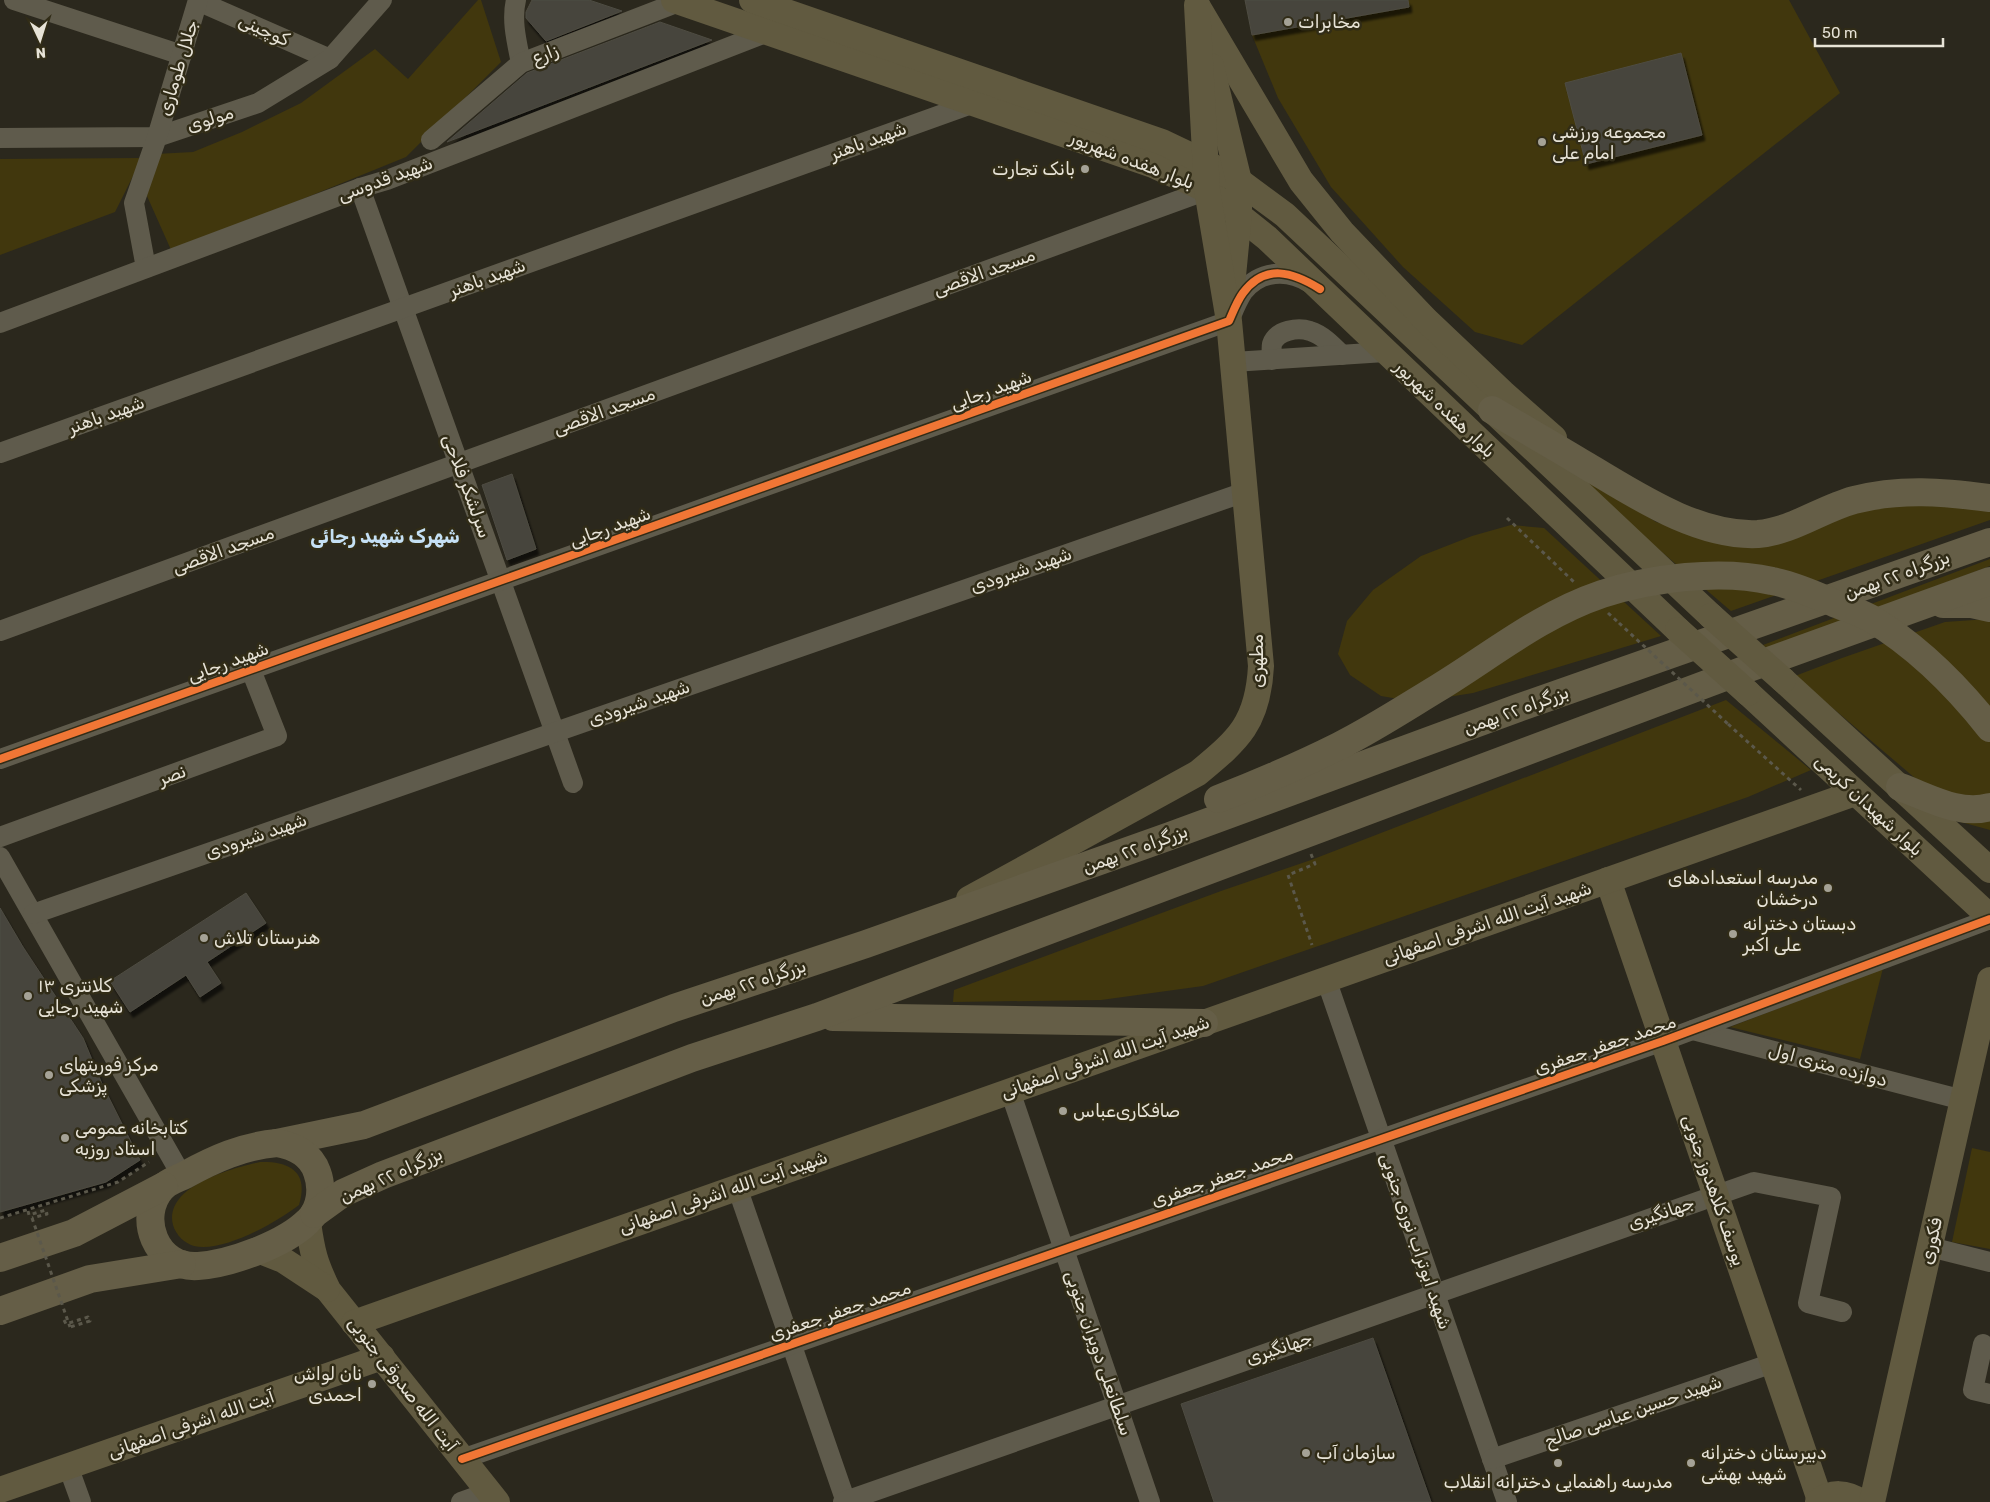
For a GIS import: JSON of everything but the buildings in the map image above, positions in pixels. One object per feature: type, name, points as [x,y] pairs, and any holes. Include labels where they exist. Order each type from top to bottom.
[{"type":"highway","points":[[1492,410],[1646,501],[1692,522],[1728,532],[1758,534],[1785,529],[1853,500],[1900,493],[1938,492],[1990,498]]},
{"type":"highway","name":"بزرگراه ۲۲ بهمن","points":[[277,1143],[364,1125],[674,1008],[1170,836],[1518,708],[1990,542]]},
{"type":"highway","points":[[828,956],[1274,776],[1340,745],[1440,687],[1502,644],[1551,616],[1601,595],[1645,583],[1680,578],[1730,576],[1771,580],[1814,594],[1869,617],[1905,641],[1936,667],[1990,728]]},
{"type":"highway","name":"بزرگراه ۲۲ بهمن","points":[[311,1218],[343,1194],[383,1175],[692,1058],[816,1017],[1741,671],[1990,581]]},
{"type":"highway","points":[[1926,604],[1972,604],[1990,608]]},
{"type":"highway","points":[[1900,786],[1957,809],[1982,809],[1990,807]]},
{"type":"highway","points":[[816,1017],[1204,1023]]},
{"type":"highway","points":[[0,1258],[74,1233],[173,1181],[226,1154],[251,1146],[277,1143],[289,1145],[300,1150],[316,1168],[321,1191],[319,1203],[311,1218],[271,1246],[219,1264],[194,1267],[171,1259],[162,1252],[154,1242],[150,1230],[151,1206],[156,1196],[173,1181]]},
{"type":"highway","points":[[0,1311],[90,1279],[182,1264]]},
{"type":"main road","name":"بلوار هفده شهریور","points":[[752,0],[1162,142],[1239,181],[1285,215],[1711,616],[1783,680]]},
{"type":"main road","name":"بلوار هفده شهریور","points":[[676,1],[1153,165],[1207,190],[1239,214],[1320,289],[1678,630],[1748,693]]},
{"type":"main road","points":[[1196,2],[1204,162],[1229,321]]},
{"type":"main road","points":[[1196,2],[1239,181],[1239,214],[1229,321]]},
{"type":"main road","points":[[1196,2],[1301,181],[1342,232],[1426,320],[1503,393],[1584,464]]},
{"type":"main road","name":"مطهری","points":[[964,901],[1198,773],[1231,746],[1244,729],[1252,713],[1260,688],[1261,666],[1229,321]]},
{"type":"main road","name":"بلوار شهیدان کریمی","points":[[1783,680],[1990,870]]},
{"type":"main road","name":"بلوار شهیدان کریمی","points":[[1748,693],[1990,918]]},
{"type":"main road","name":"شهید آیت الله اشرفی اصفهانی","points":[[354,1322],[1855,793]]},
{"type":"main road","name":"یوسف کلاهدوز جنوبی","points":[[1608,880],[1774,1362],[1819,1501]]},
{"type":"main road","points":[[1990,893],[1987,896],[1990,910]]},
{"type":"main road","name":"فکوری","points":[[1872,1502],[1990,980]]},
{"type":"main road","points":[[311,1218],[312,1251],[316,1265],[328,1290]]},
{"type":"main road","points":[[258,1250],[283,1260],[328,1290]]},
{"type":"main road","name":"آیت الله صدوقی جنوبی","points":[[328,1290],[493,1497]]},
{"type":"main road","name":"آیت الله اشرفی اصفهانی","points":[[0,1490],[382,1357]]},
{"type":"main road","points":[[1819,1501],[1836,1494],[1844,1494],[1852,1496],[1861,1502]]},
{"type":"street","points":[[14,0],[182,55]]},
{"type":"street","name":"جلال طوماری","points":[[146,268],[134,203],[157,137],[198,0]]},
{"type":"street","name":"کوچینی","points":[[198,0],[330,59]]},
{"type":"street","name":"مولوی","points":[[0,138],[157,137],[258,103],[330,59],[382,0]]},
{"type":"street","points":[[516,0],[514,8],[515,35],[521,63]]},
{"type":"street","name":"زارع","points":[[431,140],[521,63],[676,1]]},
{"type":"street","name":"شهید قدوسی","points":[[0,323],[360,188],[387,180],[768,32]]},
{"type":"street","name":"شهید باهنر","points":[[0,453],[974,103]]},
{"type":"street","name":"سرلشکر فلاحی","points":[[360,188],[573,783]]},
{"type":"street","name":"مسجد الاقصی","points":[[0,631],[1207,190]]},
{"type":"street","points":[[1229,321],[1242,294],[1260,277],[1288,273],[1302,278],[1320,289]]},
{"type":"street","name":"شهید رجایی","points":[[0,759],[1229,321]]},
{"type":"street","points":[[1272,360],[1271,346],[1275,338],[1283,332],[1296,330],[1310,331],[1328,340],[1342,355]]},
{"type":"street","points":[[1233,362],[1385,352]]},
{"type":"street","name":"شهید شیرودی","points":[[32,914],[1245,492]]},
{"type":"street","name":"نصر","points":[[0,837],[278,736],[251,670]]},
{"type":"street","points":[[0,857],[173,1181]]},
{"type":"street","name":"محمد جعفر جعفری","points":[[462,1459],[1664,1041],[1990,918]]},
{"type":"street","name":"شهید ابوتراب نوری جنوبی","points":[[1326,979],[1507,1502]]},
{"type":"street","name":"دوازده متری اول","points":[[1693,1030],[1962,1100]]},
{"type":"street","name":"سلطانعلی دویران جنوبی","points":[[1010,1091],[1150,1502]]},
{"type":"street","name":"جهانگیری","points":[[845,1502],[1434,1293],[1754,1182],[1832,1197],[1808,1303],[1842,1312]]},
{"type":"street","points":[[737,1187],[845,1502]]},
{"type":"street","points":[[1930,1247],[1990,1262]]},
{"type":"street","points":[[1982,1392],[1983,1344]]},
{"type":"street","name":"شهید حسین عباسی صالح","points":[[1492,1459],[1774,1362]]},
{"type":"street","points":[[68,1466],[81,1502]]},
{"type":"street","points":[[461,1502],[493,1497]]},
{"type":"path","points":[[1506,518],[1576,584]]},
{"type":"path","points":[[1604,610],[1819,806]]},
{"type":"path","points":[[1312,945],[1288,875],[1315,864]]},
{"type":"path","points":[[0,1218],[118,1182],[149,1162]]},
{"type":"path","points":[[28,1211],[29,1215],[46,1210],[47,1214],[32,1218],[70,1327],[90,1321],[88,1317],[66,1324],[64,1320]]},
{"type":"shaded area","points":[[478,0],[481,0],[501,62],[406,157],[172,252],[147,196],[156,154],[193,152],[242,132],[301,103],[375,49],[408,79]]},
{"type":"shaded area","name":"مجموعه ورزشی امام علی","points":[[1399,0],[1789,0],[1840,93],[1522,345],[1475,332],[1403,267],[1331,187],[1278,98],[1252,35],[1399,9]]},
{"type":"shaded area","points":[[142,158],[115,212],[0,255],[0,159]]},
{"type":"shaded area","points":[[1590,479],[1656,522],[1694,533],[1869,504],[1934,502],[1990,509],[1990,520],[1731,611],[1582,484]]},
{"type":"shaded area","points":[[1511,525],[1544,528],[1661,636],[1473,693],[1416,702],[1381,696],[1350,675],[1338,654],[1347,621],[1373,590],[1421,556],[1472,536]]},
{"type":"shaded area","points":[[1990,559],[1990,566],[1768,649],[1763,645]]},
{"type":"shaded area","points":[[1990,620],[1990,796],[1968,798],[1922,784],[1795,676],[1945,622]]},
{"type":"shaded area","points":[[1726,700],[1811,770],[1748,797],[1203,986],[1101,1000],[953,1002],[954,990],[1221,891],[1311,860]]},
{"type":"shaded area","points":[[1990,818],[1990,830],[1961,822]]},
{"type":"shaded area","points":[[1883,968],[1860,1059],[1730,1027]]},
{"type":"shaded area","points":[[1972,1148],[1990,1152],[1990,1249],[1952,1242]]},
{"type":"shaded area","points":[[260,1162],[271,1162],[288,1166],[294,1171],[299,1177],[301,1184],[299,1205],[264,1227],[234,1241],[220,1245],[194,1246],[181,1238],[173,1225],[173,1211],[178,1200],[202,1181],[233,1169]]},
{"type":"cycle path","points":[[0,759],[1229,321],[1243,293],[1261,277],[1280,273],[1290,275],[1300,278],[1320,289]]},
{"type":"cycle path","points":[[462,1459],[1663,1041],[1990,919]]},
{"type":"place","name":"مخابرات","points":[[1288,22]]},
{"type":"place","name":"مجموعه ورزشی امام علی","points":[[1542,142]]},
{"type":"place","name":"بانک تجارت","points":[[1085,169]]},
{"type":"place","name":"مدرسه استعدادهای درخشان","points":[[1828,888]]},
{"type":"place","name":"دبستان دخترانه علی اکبر","points":[[1733,934]]},
{"type":"place","name":"هنرستان تلاش","points":[[204,938]]},
{"type":"place","name":"کلانتری ۱۳ شهید رجایی","points":[[28,996]]},
{"type":"place","name":"مرکز فوریتهای پزشکی","points":[[49,1075]]},
{"type":"place","name":"صافکاری‌عباس","points":[[1063,1111]]},
{"type":"place","name":"کتابخانه عمومی استاد روزبه","points":[[65,1138]]},
{"type":"place","name":"نان لواش احمدی","points":[[372,1384]]},
{"type":"place","name":"سازمان آب","points":[[1306,1453]]},
{"type":"place","name":"مدرسه راهنمایی دخترانه انقلاب","points":[[1558,1463]]},
{"type":"place","name":"دبیرستان دخترانه شهید بهشی","points":[[1691,1463]]},
{"type":"district","name":"شهرک شهید رجائی","points":[[385,536]]}]
